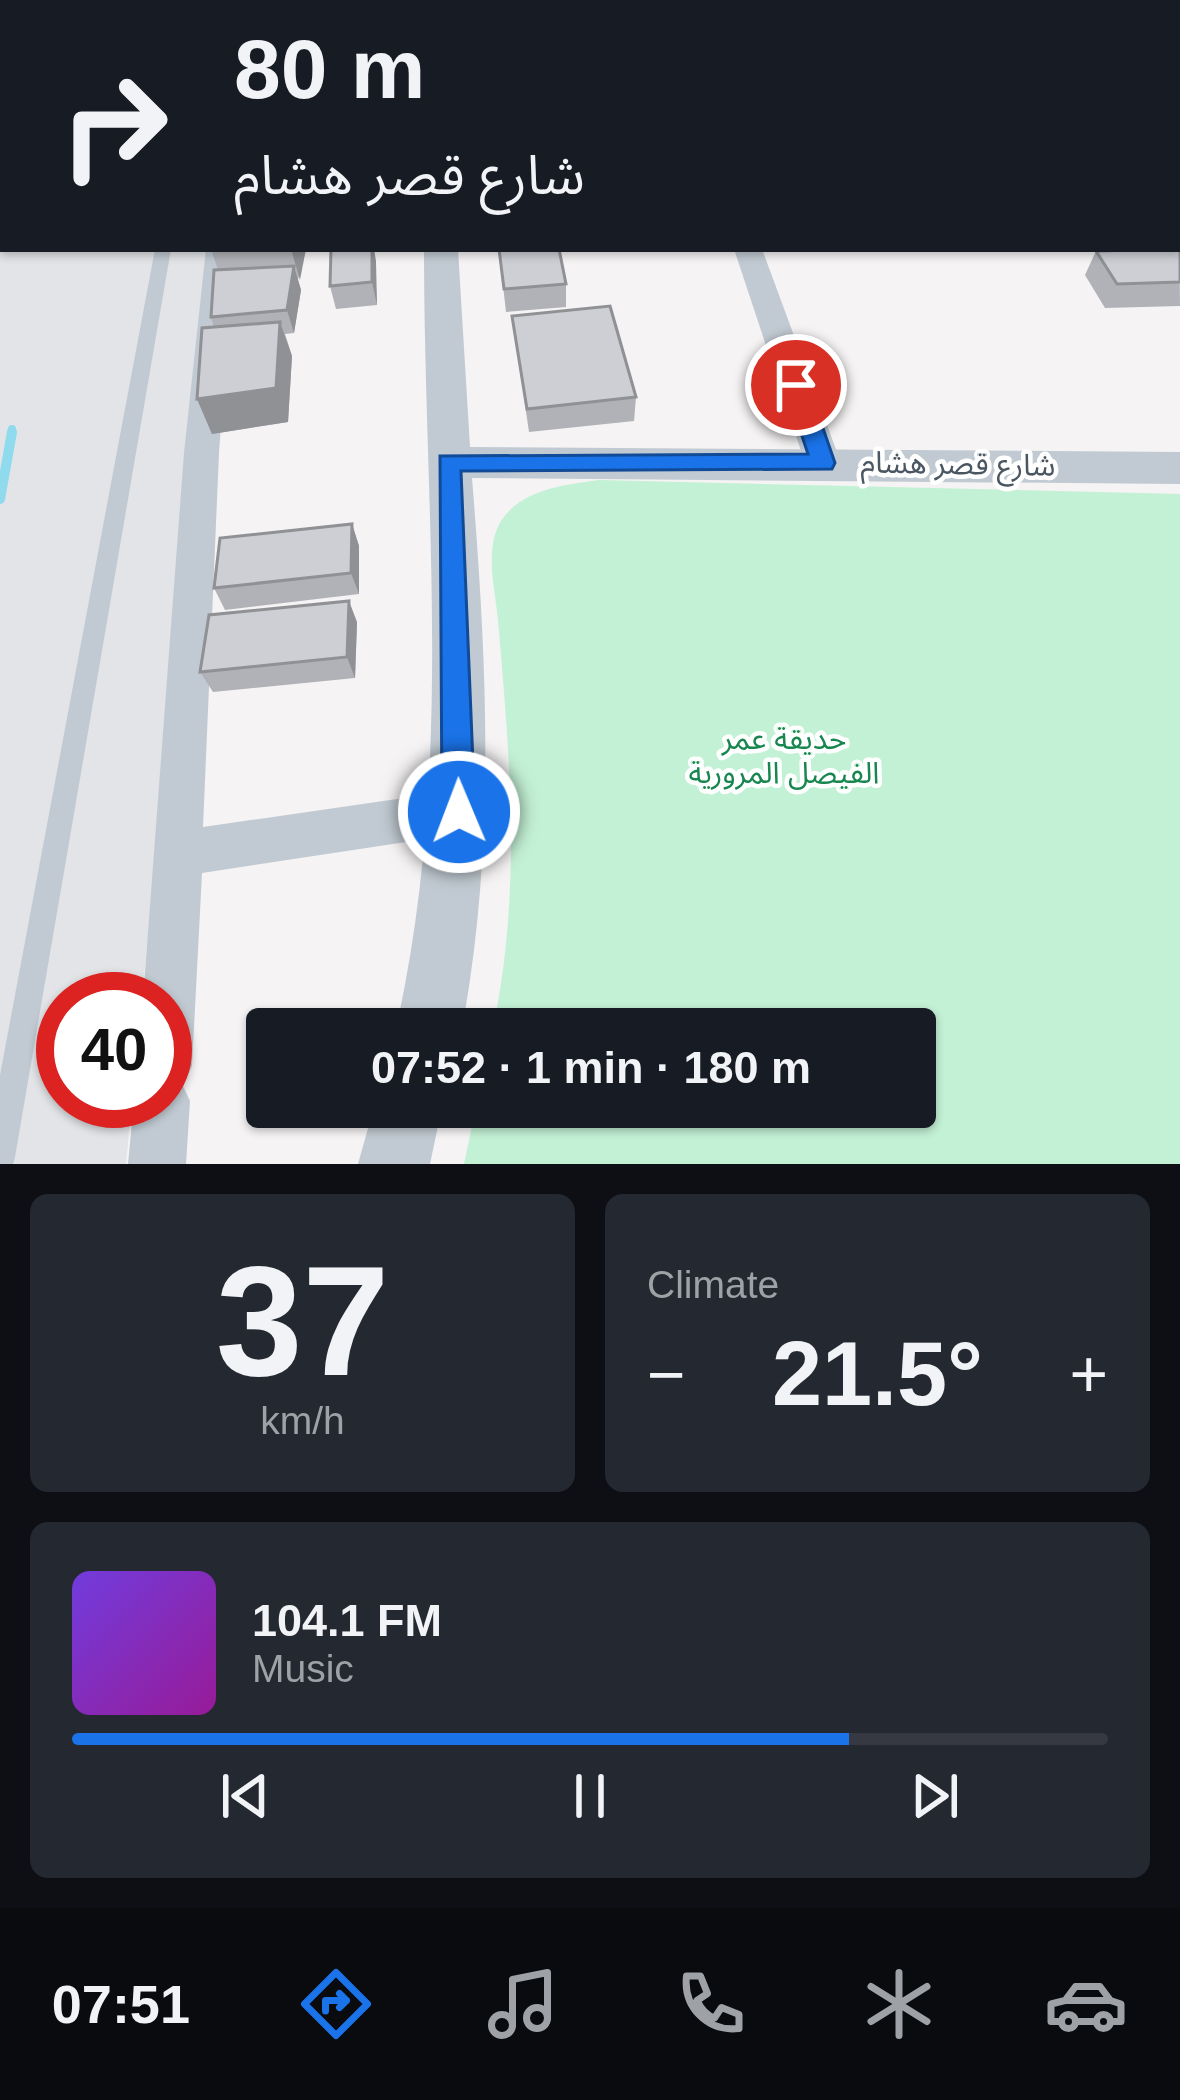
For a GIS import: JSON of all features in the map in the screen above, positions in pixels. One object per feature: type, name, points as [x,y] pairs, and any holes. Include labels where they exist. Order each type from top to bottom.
[{"type":"street","points":[[173,972],[182,853],[187,621],[220,252]]},
{"type":"street","points":[[434,1008],[452,929],[459,812],[449,462],[441,367],[441,252]]},
{"type":"street","points":[[749,252],[823,463]]},
{"type":"street","name":"شارع قصر هشام","points":[[449,462],[1180,468]]},
{"type":"street","points":[[182,853],[459,812]]},
{"type":"street","points":[[158,1164],[160,1128]]},
{"type":"street","points":[[394,1164],[403,1128]]},
{"type":"lane","points":[[0,1157],[162,252]]},
{"type":"shaded area","points":[[0,252],[214,252],[145,972],[36,972],[36,1128],[129,1128],[126,1164],[0,1164]]},
{"type":"green space","name":"حديقة عمر الفيصل المرورية","points":[[599,480],[1180,494],[1180,1164],[464,1164],[472,1128],[936,1128],[936,1008],[497,1008],[508,925],[511,824],[493,544],[501,521],[520,502]]},
{"type":"building","points":[[331,252],[372,252],[372,282],[330,286]]},
{"type":"building","points":[[499,252],[560,252],[566,284],[504,289]]},
{"type":"building","points":[[1097,252],[1180,252],[1180,282],[1117,284]]},
{"type":"building","points":[[294,266],[287,310],[211,317],[214,270]]},
{"type":"building","points":[[610,306],[636,397],[527,409],[512,316]]},
{"type":"building","points":[[280,322],[276,388],[197,399],[202,328]]},
{"type":"building","points":[[352,524],[351,573],[214,588],[220,538]]},
{"type":"building","points":[[349,601],[347,657],[200,672],[209,615]]},
{"type":"waterway","points":[[11,435],[12,429]]},
{"type":"waterway","points":[[0,499],[12,432]]},
{"type":"route","points":[[459,812],[449,462],[823,463],[796,385]]}]
